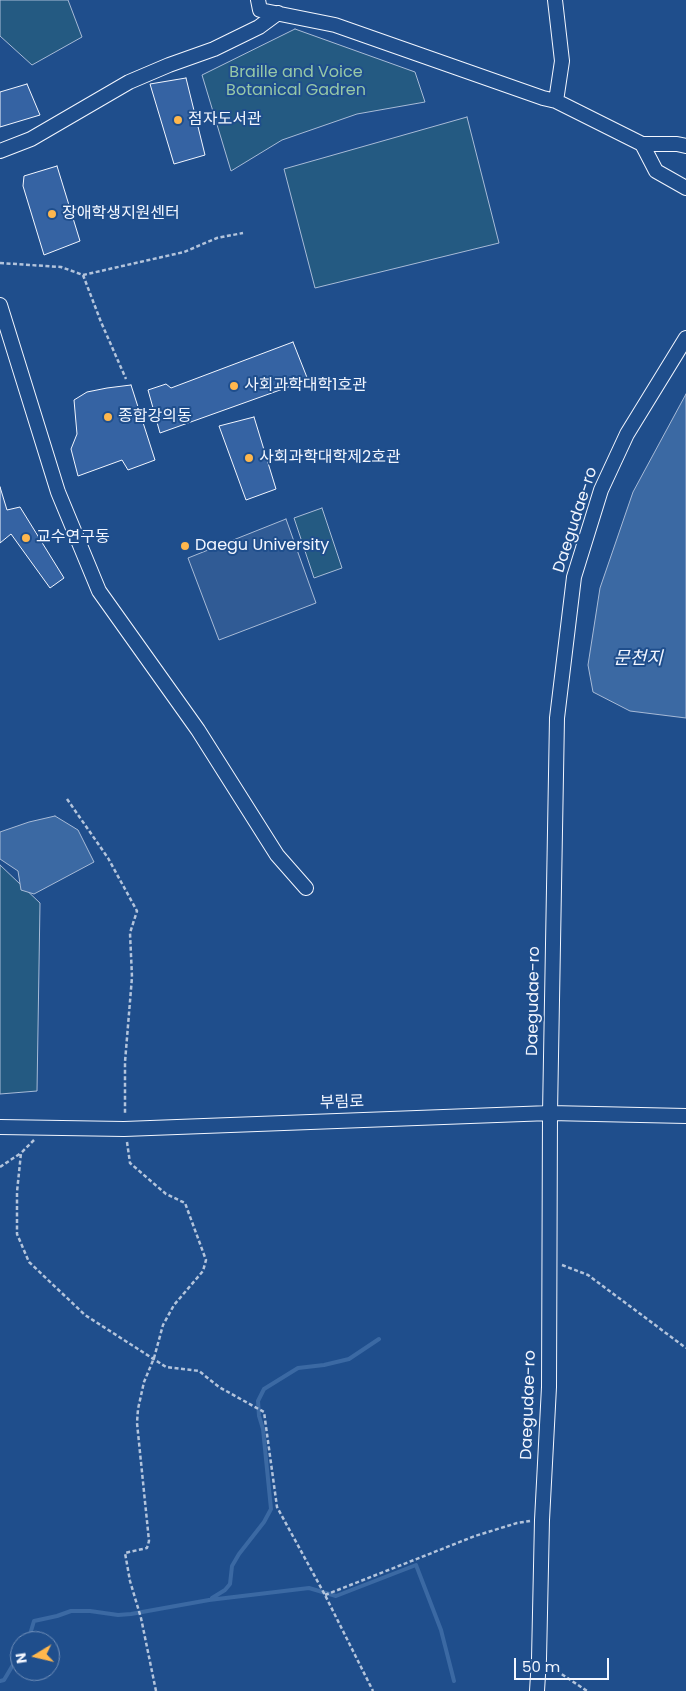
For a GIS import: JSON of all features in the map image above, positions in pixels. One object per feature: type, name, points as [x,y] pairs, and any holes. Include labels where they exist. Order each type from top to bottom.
[{"type":"street","points":[[258,0],[260,10],[335,25],[543,98],[556,100],[642,144],[677,144],[686,146]]},
{"type":"street","points":[[555,0],[562,61],[556,100]]},
{"type":"street","points":[[0,151],[30,139],[129,82],[214,48],[259,27],[278,13]]},
{"type":"street","points":[[642,144],[656,171],[686,188]]},
{"type":"street","points":[[0,305],[58,492],[99,591],[198,730],[277,855],[306,888]]},
{"type":"street","name":"Daegudae-ro","points":[[537,1691],[542,1520],[549,1387],[550,1113],[557,718],[574,577],[601,490],[623,442],[686,338]]},
{"type":"street","name":"부림로","points":[[0,1127],[124,1129],[550,1113],[686,1116]]},
{"type":"path","points":[[0,263],[61,267],[83,275],[184,252],[217,238],[243,233]]},
{"type":"path","points":[[83,275],[100,322],[126,379]]},
{"type":"path","points":[[67,799],[108,858],[137,911],[130,933],[132,977],[125,1062],[125,1115]]},
{"type":"path","points":[[0,1167],[21,1153],[46,1128]]},
{"type":"path","points":[[127,1140],[130,1163],[166,1194],[185,1203],[206,1260],[203,1270],[174,1305],[163,1324],[154,1358],[144,1382],[136,1423],[150,1541],[147,1548],[125,1553],[156,1691]]},
{"type":"path","points":[[21,1153],[17,1192],[17,1234],[28,1262],[85,1315],[166,1367],[199,1371],[219,1387],[264,1412],[277,1507],[325,1595],[373,1691]]},
{"type":"path","points":[[549,1259],[588,1275],[686,1348]]},
{"type":"path","points":[[325,1595],[475,1536],[517,1523],[542,1520]]},
{"type":"path","points":[[539,1659],[587,1691]]},
{"type":"green space","points":[[0,0],[68,0],[82,37],[32,65],[0,36]]},
{"type":"green space","name":"Braille and Voice Botanical Gadren","points":[[295,29],[415,72],[425,102],[357,114],[282,140],[231,171],[202,75]]},
{"type":"green space","points":[[467,117],[499,243],[315,288],[284,169]]},
{"type":"green space","points":[[322,508],[342,568],[314,578],[294,518]]},
{"type":"green space","points":[[0,865],[40,903],[37,1091],[0,1094]]},
{"type":"shaded area","points":[[286,519],[316,603],[219,640],[188,558]]},
{"type":"water","name":"문천지","points":[[686,394],[686,718],[630,711],[593,692],[588,665],[600,588],[633,492]]},
{"type":"water","points":[[55,816],[78,830],[94,862],[34,894],[21,890],[18,871],[0,859],[0,832],[29,822]]},
{"type":"building","name":"점자도서관","points":[[186,78],[205,155],[174,164],[150,84]]},
{"type":"building","points":[[27,84],[40,115],[0,127],[0,92]]},
{"type":"building","name":"장애학생지원센터","points":[[57,166],[80,241],[44,255],[23,186],[24,176]]},
{"type":"building","name":"사회과학대학1호관","points":[[293,342],[308,380],[160,433],[148,390],[166,384],[171,388]]},
{"type":"building","name":"종합강의동","points":[[131,385],[155,460],[128,470],[122,460],[78,476],[71,449],[77,434],[74,400],[87,392]]},
{"type":"building","name":"사회과학대학제2호관","points":[[254,417],[276,489],[246,500],[219,426]]},
{"type":"building","name":"교수연구동","points":[[0,487],[7,510],[20,507],[64,578],[50,588],[11,534],[0,543]]},
{"type":"waterway","points":[[212,1598],[225,1590],[230,1584],[232,1566],[264,1522],[271,1509],[263,1429],[259,1416],[258,1401],[264,1389],[298,1368],[324,1365],[349,1359],[379,1339]]},
{"type":"waterway","points":[[31,1631],[34,1621],[71,1611],[90,1611],[118,1615],[131,1614],[209,1600],[309,1588],[336,1596],[416,1565],[441,1630],[454,1681]]},
{"type":"waterway","points":[[0,1681],[4,1680],[10,1670]]},
{"type":"place","name":"점자도서관","points":[[178,120]]},
{"type":"place","name":"장애학생지원센터","points":[[52,214]]},
{"type":"place","name":"사회과학대학1호관","points":[[234,386]]},
{"type":"place","name":"종합강의동","points":[[108,417]]},
{"type":"place","name":"사회과학대학제2호관","points":[[249,458]]},
{"type":"place","name":"교수연구동","points":[[26,538]]},
{"type":"place","name":"Daegu University","points":[[185,546]]}]
